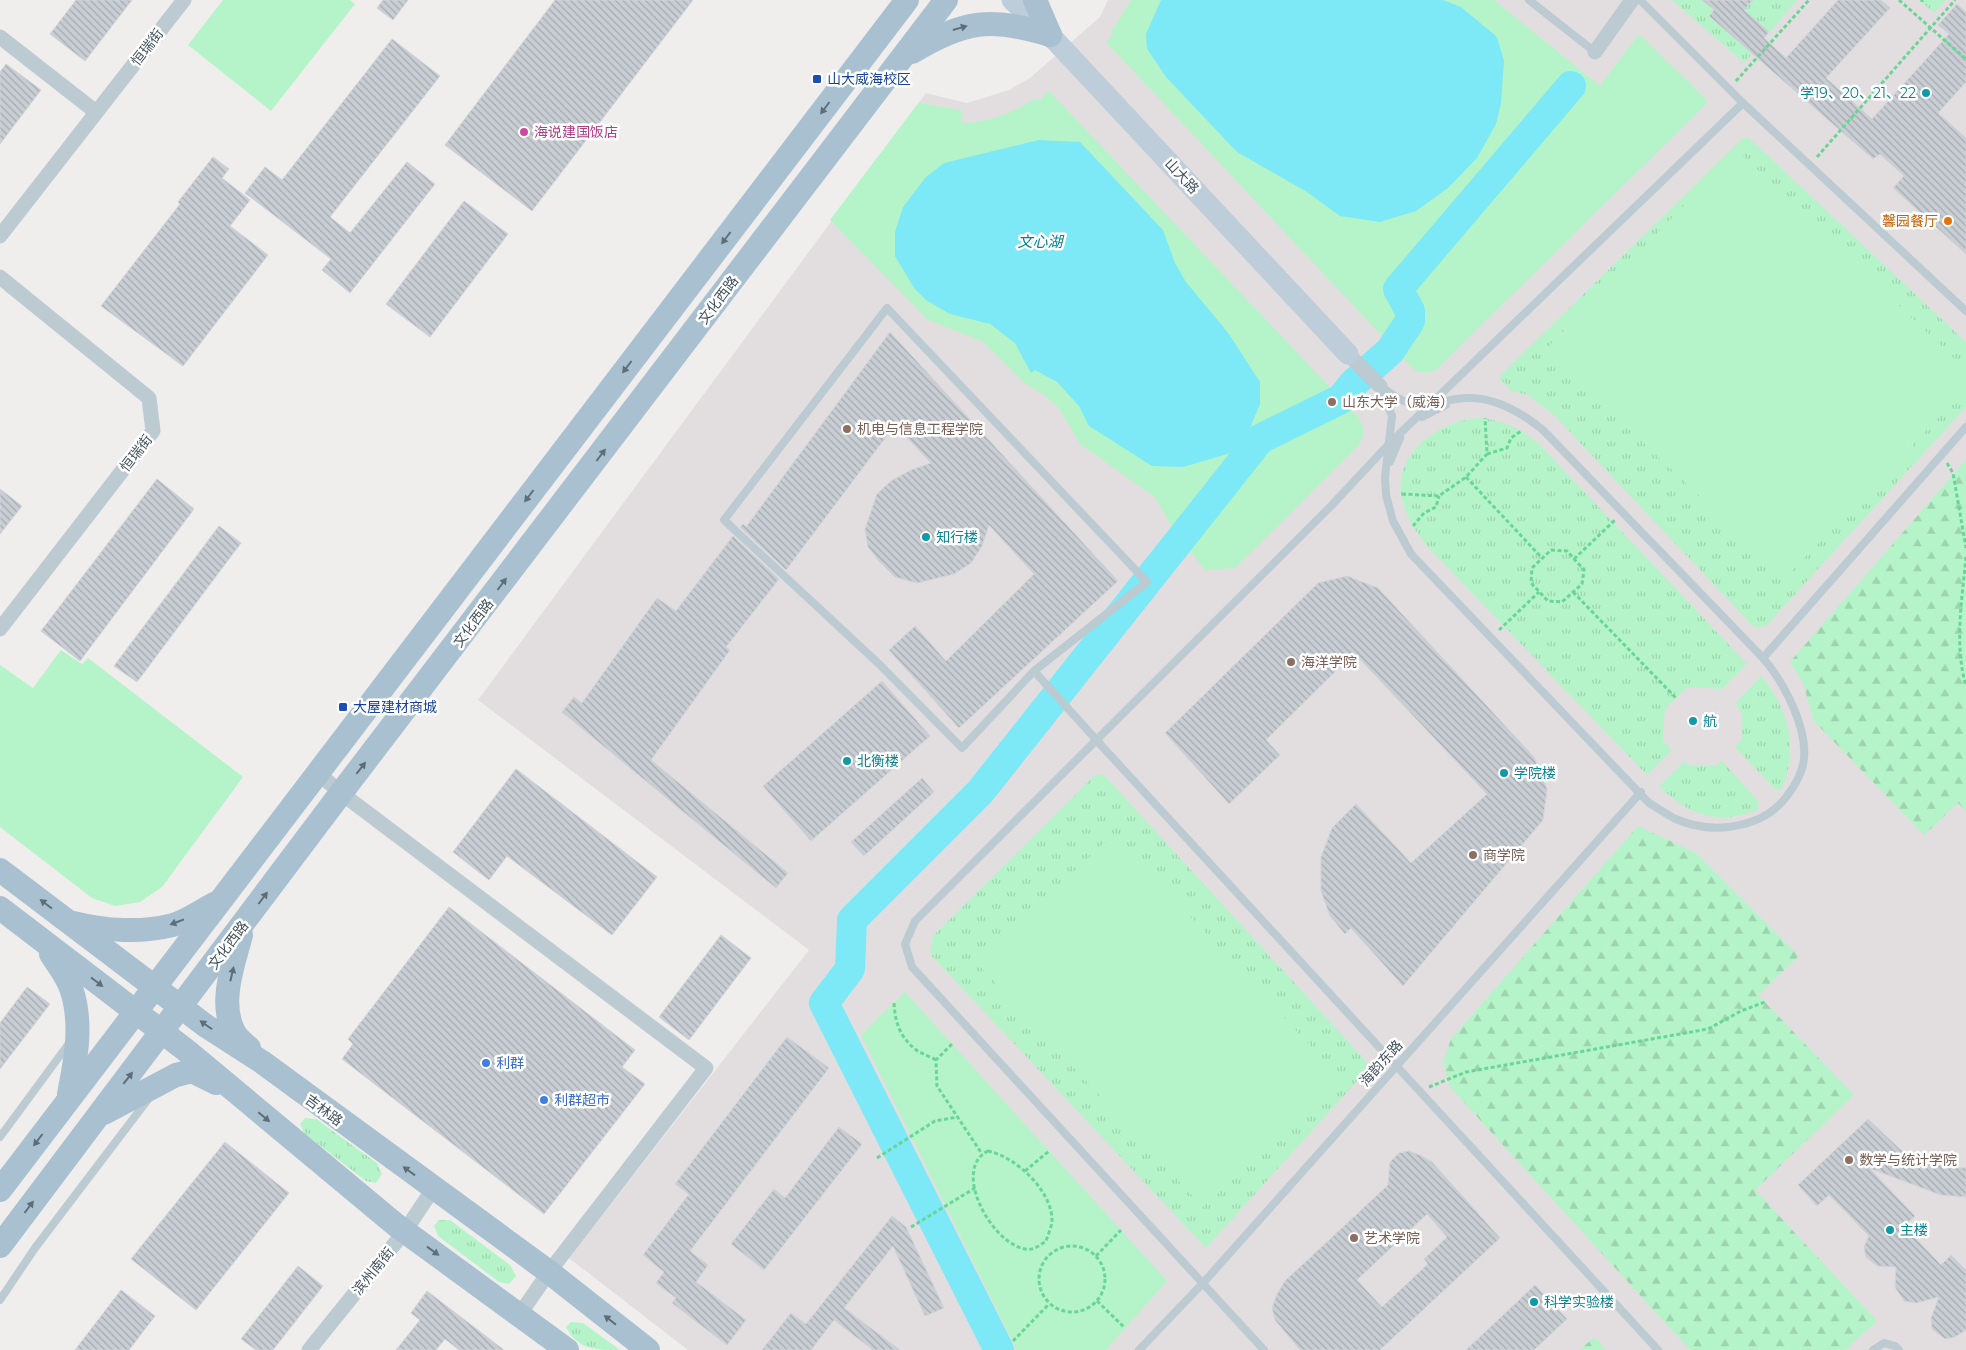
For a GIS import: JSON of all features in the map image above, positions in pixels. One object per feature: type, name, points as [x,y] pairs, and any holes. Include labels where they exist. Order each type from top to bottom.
[{"type":"main road","points":[[874,44],[889,16],[894,0]]},
{"type":"main road","points":[[0,1190],[907,0]]},
{"type":"main road","name":"文化西路","points":[[3,1236],[163,1033],[342,793],[946,0]]},
{"type":"main road","name":"山大路","points":[[1012,0],[1050,35],[1348,354]]},
{"type":"main road","points":[[1035,0],[1050,35]]},
{"type":"main road","points":[[902,58],[939,36],[962,27],[994,23],[1021,26],[1050,35]]},
{"type":"main road","name":"吉林路","points":[[0,870],[182,1008],[262,1062],[549,1272],[648,1350]]},
{"type":"main road","points":[[68,921],[92,927],[142,930],[174,924],[220,901]]},
{"type":"main road","points":[[0,908],[163,1033],[405,1231],[568,1350]]},
{"type":"main road","points":[[245,922],[233,968],[226,1007],[235,1034],[262,1062]]},
{"type":"main road","points":[[44,942],[71,986],[77,1013],[76,1062],[68,1101]]},
{"type":"main road","points":[[96,1118],[161,1082],[192,1071],[234,1091]]},
{"type":"street","name":"恒瑞街","points":[[0,236],[184,0]]},
{"type":"street","points":[[1595,52],[1632,0]]},
{"type":"street","points":[[0,37],[96,112]]},
{"type":"street","name":"恒瑞街","points":[[0,277],[149,398],[153,430],[0,629]]},
{"type":"street","points":[[1348,354],[1380,386]]},
{"type":"street","points":[[318,773],[706,1068],[549,1272],[520,1314]]},
{"type":"street","name":"滨州南街","points":[[309,1350],[405,1231],[433,1188]]},
{"type":"lane","points":[[1529,0],[1595,52]]},
{"type":"lane","points":[[1640,0],[1809,166],[1966,311]]},
{"type":"lane","points":[[1264,1350],[912,967],[904,944],[915,922],[1098,742],[1331,506],[1388,445],[1742,102]]},
{"type":"lane","points":[[888,308],[1147,582],[1034,670],[962,748],[878,664],[724,520],[888,308]]},
{"type":"lane","points":[[1380,386],[1407,402],[1432,403],[1466,398],[1491,400],[1531,421],[1623,513],[1774,670],[1788,694],[1800,728],[1804,758],[1795,785],[1780,806],[1759,820],[1733,828],[1703,825],[1676,819],[1650,803],[1411,554],[1393,521],[1386,495],[1385,477],[1392,416],[1380,386]]},
{"type":"lane","points":[[1385,477],[1396,444],[1412,423],[1436,408],[1466,398]]},
{"type":"lane","points":[[1762,658],[1966,427]]},
{"type":"lane","points":[[1034,670],[1098,742],[1658,1350]]},
{"type":"lane","name":"海韵东路","points":[[1139,1350],[1203,1283],[1641,792]]},
{"type":"lane","points":[[0,1137],[77,1032]]},
{"type":"lane","points":[[0,1300],[35,1248],[161,1082]]},
{"type":"lane","points":[[1873,1350],[1884,1343],[1895,1346],[1899,1350]]},
{"type":"path","points":[[1729,89],[1809,0]]},
{"type":"path","points":[[1899,0],[1966,58]]},
{"type":"path","points":[[1809,166],[1955,0]]},
{"type":"path","points":[[1485,418],[1486,454]]},
{"type":"path","points":[[1402,494],[1439,496],[1466,477],[1486,454],[1507,448],[1512,438],[1521,431]]},
{"type":"path","points":[[1942,454],[1953,474],[1966,548]]},
{"type":"path","points":[[1466,477],[1542,558]]},
{"type":"path","points":[[1413,526],[1424,513],[1436,507],[1439,496]]},
{"type":"path","points":[[1574,559],[1623,513]]},
{"type":"path","points":[[1551,550],[1567,551],[1584,570],[1582,584],[1562,602],[1548,601],[1531,583],[1532,568],[1542,558],[1551,550]]},
{"type":"path","points":[[1966,557],[1960,629],[1960,666],[1966,686]]},
{"type":"path","points":[[1491,637],[1539,592]]},
{"type":"path","points":[[1574,592],[1676,698]]},
{"type":"path","points":[[1419,1090],[1466,1072],[1708,1028],[1741,1011],[1765,1002]]},
{"type":"path","points":[[894,1003],[895,1022],[903,1036],[916,1050],[936,1060]]},
{"type":"path","points":[[952,1044],[936,1060],[937,1086],[982,1154]]},
{"type":"path","points":[[877,1158],[936,1121],[958,1117]]},
{"type":"path","points":[[988,1151],[1000,1153],[1025,1171],[1034,1179],[1046,1200],[1052,1222],[1046,1241],[1035,1248],[1025,1249],[999,1234],[981,1211],[975,1188],[975,1168],[982,1154],[988,1151]]},
{"type":"path","points":[[1025,1171],[1049,1151]]},
{"type":"path","points":[[911,1227],[975,1188]]},
{"type":"path","points":[[1096,1256],[1121,1230]]},
{"type":"path","points":[[1068,1246],[1080,1246],[1096,1256],[1104,1269],[1106,1280],[1103,1292],[1097,1301],[1089,1308],[1079,1312],[1058,1310],[1049,1304],[1041,1290],[1039,1275],[1048,1256],[1057,1249],[1068,1246]]},
{"type":"path","points":[[1097,1301],[1125,1328]]},
{"type":"path","points":[[1013,1341],[1049,1304]]},
{"type":"shaded area","name":"山东大学（威海）","points":[[1108,0],[1966,0],[1966,1350],[688,1350],[569,1258],[809,950],[478,700],[926,93],[967,103],[1009,90],[1030,78],[1100,17]]},
{"type":"green space","points":[[223,0],[350,0],[355,4],[271,111],[188,45]]},
{"type":"green space","points":[[1131,0],[1494,0],[1600,86],[1639,34],[1707,100],[1706,104],[1437,369],[1422,373],[1413,369],[1106,42],[1113,35],[1111,32]]},
{"type":"green space","points":[[1672,0],[1797,0],[1744,63]]},
{"type":"green space","points":[[1919,0],[1946,0],[1934,13]]},
{"type":"green space","points":[[1049,91],[1361,422],[1363,434],[1359,445],[1235,568],[1205,570],[1174,531],[1155,497],[1080,444],[1059,408],[1043,394],[1024,383],[982,341],[928,320],[830,220],[920,103],[961,110],[962,123],[973,122],[1001,116],[1036,98],[1039,101]]},
{"type":"green space","points":[[1748,137],[1966,342],[1966,407],[1766,626],[1755,628],[1555,416],[1528,395],[1510,390],[1499,377],[1742,139]]},
{"type":"green space","points":[[1737,150],[1966,370],[1966,389],[1785,578],[1546,349]]},
{"type":"green space","points":[[1479,418],[1512,426],[1540,445],[1747,664],[1722,689],[1688,687],[1665,709],[1663,741],[1672,750],[1647,775],[1428,547],[1407,515],[1401,486],[1403,471],[1410,456],[1420,444],[1433,434],[1463,420]]},
{"type":"green space","points":[[1966,460],[1966,811],[1958,803],[1924,835],[1814,721],[1803,683],[1790,662]]},
{"type":"green space","points":[[61,650],[82,664],[88,658],[243,777],[162,887],[140,902],[115,906],[92,898],[0,827],[0,665],[33,688]]},
{"type":"green space","points":[[1761,676],[1779,702],[1788,730],[1790,759],[1782,789],[1775,789],[1735,747],[1741,741],[1742,713],[1735,704]]},
{"type":"green space","points":[[1685,761],[1690,766],[1716,766],[1722,761],[1759,802],[1757,810],[1743,815],[1716,817],[1693,811],[1681,804],[1659,786]]},
{"type":"green space","points":[[1103,774],[1364,1059],[1368,1069],[1206,1248],[930,954],[933,936],[1094,776]]},
{"type":"green space","points":[[1638,826],[1696,853],[1799,956],[1758,995],[1854,1095],[1755,1190],[1877,1321],[1845,1350],[1690,1350],[1450,1087],[1443,1062],[1451,1039]]},
{"type":"green space","points":[[1114,834],[1341,1079],[1203,1207],[976,962]]},
{"type":"green space","points":[[905,992],[1167,1281],[1106,1350],[1017,1350],[861,1035]]},
{"type":"green space","points":[[305,1118],[316,1119],[377,1163],[382,1174],[376,1183],[366,1181],[305,1134],[300,1124]]},
{"type":"green space","points":[[439,1220],[450,1220],[510,1265],[516,1276],[509,1284],[499,1282],[438,1236],[434,1226]]},
{"type":"green space","points":[[571,1322],[583,1323],[620,1350],[595,1349],[582,1344],[571,1335],[566,1327]]},
{"type":"green space","points":[[1594,1337],[1606,1350],[1580,1350]]},
{"type":"water","points":[[1161,0],[1443,0],[1461,7],[1497,37],[1504,61],[1501,103],[1496,124],[1477,158],[1448,188],[1416,211],[1380,222],[1340,216],[1307,192],[1237,152],[1166,77],[1147,49],[1146,34]]},
{"type":"water","name":"文心湖","points":[[1039,140],[1080,142],[1163,230],[1175,263],[1186,282],[1229,334],[1260,382],[1260,404],[1245,440],[1231,453],[1183,467],[1152,466],[1089,426],[1079,406],[1057,382],[1035,370],[1031,373],[1015,343],[990,324],[950,314],[926,300],[914,288],[895,256],[895,232],[903,207],[926,177],[944,163]]},
{"type":"building","points":[[76,0],[132,0],[85,61],[50,34]]},
{"type":"building","points":[[383,0],[408,0],[393,20],[377,8]]},
{"type":"building","points":[[555,0],[693,0],[532,211],[445,145]]},
{"type":"building","name":"学19、20、21、22","points":[[1702,0],[1753,0],[1744,10],[1769,32],[1764,38],[1786,58],[1838,0],[1881,0],[1890,8],[1826,78],[1872,119],[1949,34],[1938,25],[1957,4],[1966,12],[1966,82],[1938,113],[1966,138],[1966,254],[1893,188],[1904,176],[1880,154],[1873,159],[1709,16],[1714,10]]},
{"type":"building","points":[[392,39],[440,76],[330,217],[350,233],[407,162],[435,184],[350,293],[322,270],[331,259],[245,193],[265,167],[282,180]]},
{"type":"building","points":[[6,64],[41,90],[0,144],[0,72]]},
{"type":"building","points":[[213,157],[229,169],[222,178],[250,200],[230,226],[268,255],[183,366],[101,306],[180,204],[178,202]]},
{"type":"building","points":[[464,201],[508,234],[430,337],[386,304]]},
{"type":"building","name":"知行楼","points":[[890,332],[1118,581],[959,728],[889,650],[915,626],[946,661],[1034,574],[989,525],[982,546],[971,563],[954,574],[917,583],[895,577],[878,560],[868,547],[865,529],[877,494],[891,481],[911,470],[931,463],[895,425],[786,570],[740,527],[743,524],[746,527]]},
{"type":"building","points":[[157,479],[194,509],[80,661],[41,631]]},
{"type":"building","points":[[0,489],[22,506],[0,534]]},
{"type":"building","points":[[219,526],[241,543],[137,682],[114,666]]},
{"type":"building","points":[[733,536],[779,579],[726,647],[730,650],[651,760],[788,873],[776,888],[562,712],[574,697],[582,703],[657,598],[676,611]]},
{"type":"building","name":"学院楼","points":[[1347,576],[1378,588],[1534,757],[1547,789],[1543,820],[1403,986],[1351,928],[1345,934],[1330,916],[1321,891],[1321,857],[1332,828],[1356,804],[1411,863],[1487,794],[1354,653],[1266,740],[1280,755],[1229,804],[1165,733],[1318,583]]},
{"type":"building","name":"北衡楼","points":[[882,681],[930,736],[811,841],[763,786]]},
{"type":"building","points":[[516,769],[657,877],[612,935],[507,856],[489,880],[453,852]]},
{"type":"building","points":[[922,778],[934,792],[864,856],[851,842]]},
{"type":"building","name":"利群","points":[[449,907],[635,1050],[622,1067],[645,1084],[544,1214],[342,1059],[353,1044],[348,1039]]},
{"type":"building","points":[[721,935],[751,958],[689,1040],[659,1017]]},
{"type":"building","points":[[27,987],[50,1004],[0,1069],[0,1023]]},
{"type":"building","points":[[787,1037],[829,1068],[690,1251],[708,1265],[696,1282],[746,1320],[727,1345],[672,1303],[676,1298],[656,1283],[664,1272],[643,1255],[689,1194],[675,1184]]},
{"type":"building","name":"主楼","points":[[1868,1119],[1902,1151],[1946,1167],[1966,1168],[1966,1197],[1941,1195],[1869,1168],[1915,1216],[1904,1226],[1941,1265],[1951,1255],[1966,1270],[1966,1330],[1955,1337],[1945,1339],[1932,1329],[1931,1318],[1939,1297],[1916,1303],[1904,1301],[1895,1287],[1896,1267],[1877,1266],[1866,1257],[1864,1247],[1869,1236],[1829,1195],[1817,1206],[1798,1185]]},
{"type":"building","points":[[839,1127],[862,1144],[764,1270],[731,1244],[774,1189],[785,1198]]},
{"type":"building","points":[[225,1142],[289,1193],[196,1310],[131,1259]]},
{"type":"building","points":[[1409,1151],[1432,1162],[1500,1238],[1380,1350],[1300,1350],[1275,1320],[1272,1308],[1277,1294],[1285,1281],[1388,1185],[1390,1162],[1399,1153]],"holes":[[[1427,1214],[1447,1237],[1424,1259],[1428,1264],[1382,1307],[1357,1280]]]},
{"type":"building","points":[[892,1216],[906,1227],[944,1308],[925,1316],[893,1246],[844,1308],[900,1350],[873,1350],[834,1320],[811,1350],[762,1350],[791,1313],[806,1324]]},
{"type":"building","points":[[298,1266],[323,1286],[273,1350],[256,1350],[241,1339]]},
{"type":"building","name":"科学实验楼","points":[[1535,1285],[1567,1319],[1534,1350],[1466,1350]]},
{"type":"building","points":[[121,1290],[155,1316],[129,1350],[75,1350]]},
{"type":"building","points":[[427,1291],[504,1350],[459,1350],[445,1339],[436,1350],[396,1350],[420,1320],[411,1313]]},
{"type":"waterway","points":[[999,1350],[824,1003],[850,969],[852,920],[980,792],[1260,439],[1341,399],[1353,384],[1390,351],[1410,321],[1410,311],[1398,289],[1571,86]]},
{"type":"place","name":"山大威海校区","points":[[817,79]]},
{"type":"place","name":"学19、20、21、22","points":[[1926,93]]},
{"type":"place","name":"海说建国饭店","points":[[524,132]]},
{"type":"place","name":"馨园餐厅","points":[[1948,221]]},
{"type":"place","name":"山东大学（威海）","points":[[1332,402]]},
{"type":"place","name":"机电与信息工程学院","points":[[847,429]]},
{"type":"place","name":"知行楼","points":[[926,537]]},
{"type":"place","name":"海洋学院","points":[[1291,662]]},
{"type":"place","name":"大屋建材商城","points":[[343,707]]},
{"type":"place","name":"航","points":[[1693,721]]},
{"type":"place","name":"北衡楼","points":[[847,761]]},
{"type":"place","name":"学院楼","points":[[1504,773]]},
{"type":"place","name":"商学院","points":[[1473,855]]},
{"type":"place","name":"利群","points":[[486,1063]]},
{"type":"place","name":"利群超市","points":[[544,1100]]},
{"type":"place","name":"数学与统计学院","points":[[1849,1160]]},
{"type":"place","name":"主楼","points":[[1890,1230]]},
{"type":"place","name":"艺术学院","points":[[1354,1238]]},
{"type":"place","name":"科学实验楼","points":[[1534,1302]]}]
